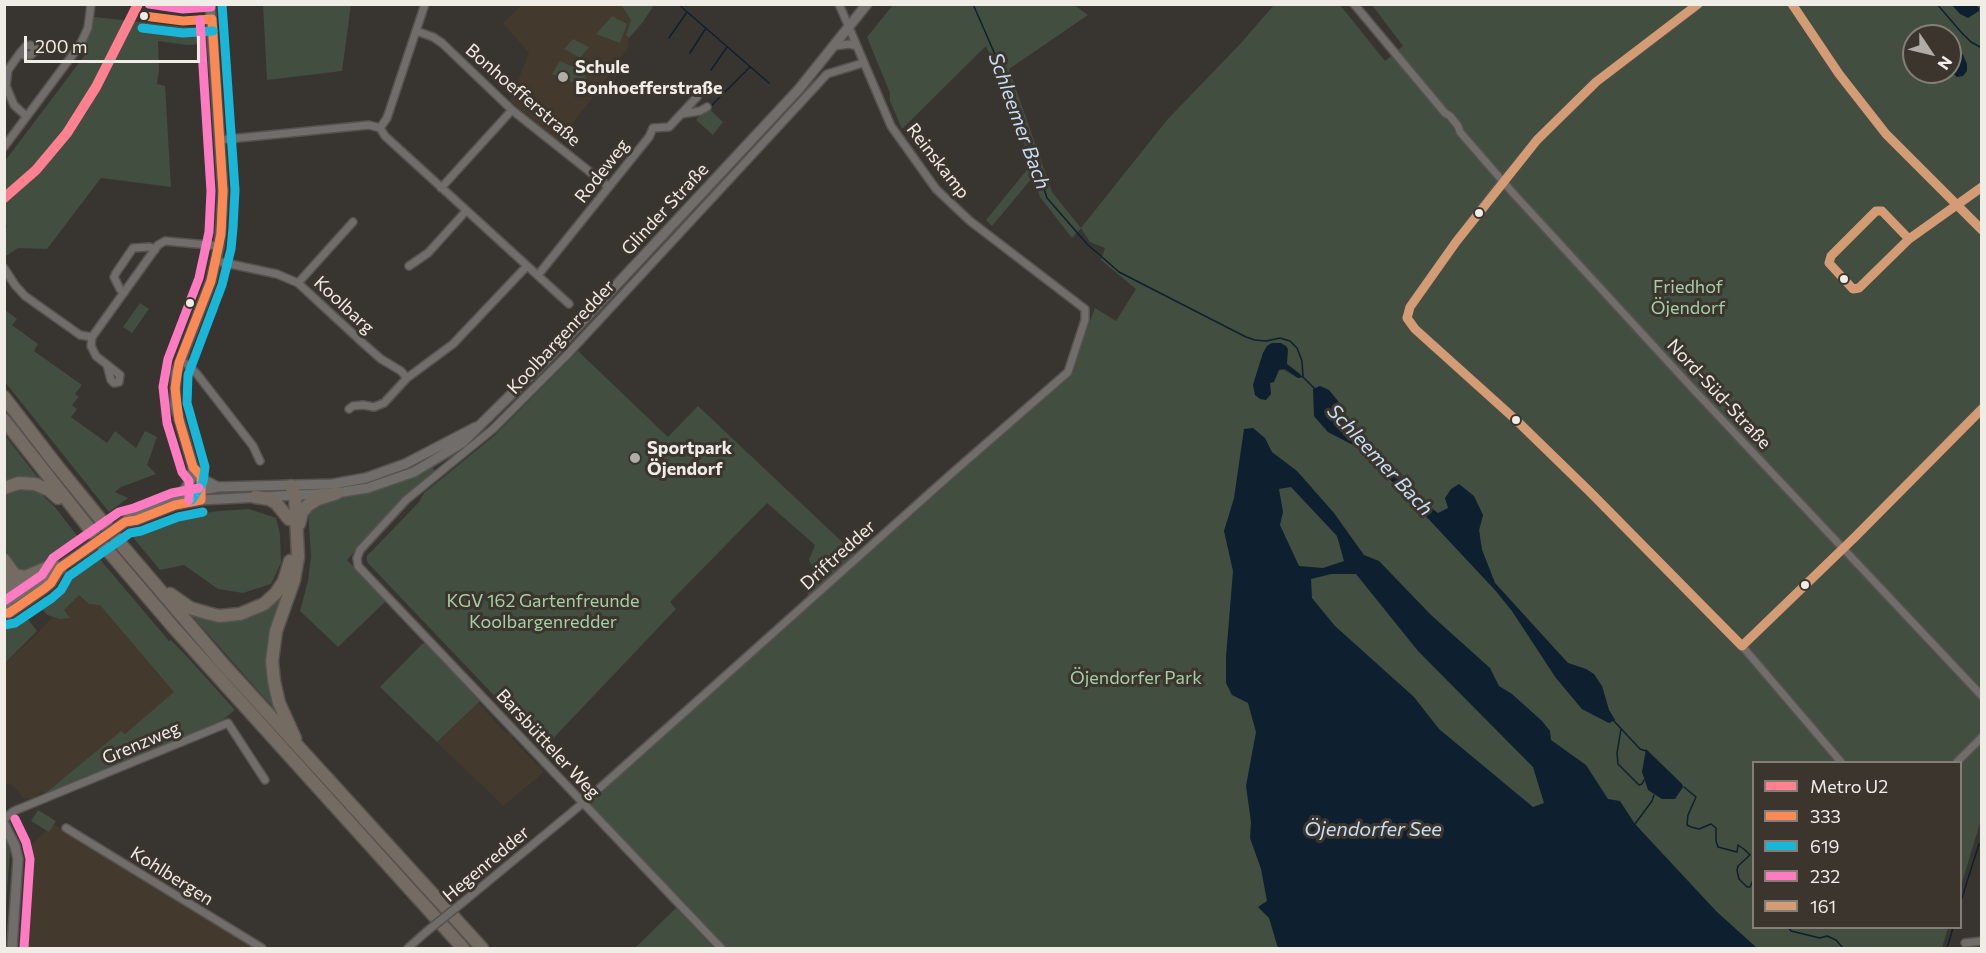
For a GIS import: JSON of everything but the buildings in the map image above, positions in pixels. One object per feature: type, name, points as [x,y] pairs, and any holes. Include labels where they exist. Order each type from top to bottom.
[{"type":"highway","points":[[4,397],[150,579],[298,748],[482,948]]},
{"type":"highway","points":[[4,420],[85,523],[197,655],[463,948]]},
{"type":"highway","points":[[4,488],[19,483],[40,486],[49,490],[85,523]]},
{"type":"highway","points":[[150,579],[184,605],[207,614],[230,616],[258,608],[276,593],[287,574],[291,550],[289,519],[291,492]]},
{"type":"highway","points":[[291,492],[298,531],[298,564],[276,631],[273,670],[279,702],[298,748]]},
{"type":"highway","points":[[298,531],[301,516],[308,505],[337,493]]},
{"type":"highway","points":[[255,497],[272,501],[282,508],[289,519]]},
{"type":"highway","points":[[4,560],[9,574],[10,591],[5,607]]},
{"type":"highway","points":[[9,574],[25,577],[51,566],[60,568]]},
{"type":"highway","points":[[9,574],[25,596]]},
{"type":"main road","points":[[200,496],[176,405],[176,373],[210,285],[219,246],[223,191],[210,4]]},
{"type":"main road","name":"Glinder Straße","points":[[5,607],[25,596],[134,513],[183,494],[255,497],[366,478],[405,464],[476,427],[551,355],[799,89],[867,4]]},
{"type":"main road","name":"Glinder Straße","points":[[125,522],[175,506],[218,487],[337,493],[368,488],[414,472],[462,443],[471,436],[476,427]]},
{"type":"main road","points":[[196,477],[218,487]]},
{"type":"main road","points":[[183,494],[196,477]]},
{"type":"main road","points":[[4,824],[15,846],[18,859],[12,948]]},
{"type":"street","points":[[380,128],[387,118],[425,4]]},
{"type":"street","name":"Reinskamp","points":[[839,4],[891,126],[936,189],[970,221],[1081,305],[1086,312]]},
{"type":"street","name":"Nord-Süd-Straße","points":[[1354,4],[1503,181],[1694,390],[1982,696]]},
{"type":"street","points":[[1699,4],[1596,82],[1537,140],[1503,181],[1410,306],[1407,318],[1415,329],[1551,454],[1742,646],[1840,761]]},
{"type":"street","points":[[1792,4],[1839,74],[1886,134],[1982,230]]},
{"type":"street","points":[[4,147],[80,45],[88,28],[91,5]]},
{"type":"street","name":"Bonhoefferstraße","points":[[416,31],[442,43],[512,110],[609,187]]},
{"type":"street","points":[[835,46],[849,44],[856,46]]},
{"type":"street","points":[[20,53],[8,70],[6,81],[14,105],[26,116]]},
{"type":"street","name":"Koolbargenredder","points":[[357,558],[360,550],[406,500],[493,429],[566,356],[827,74],[863,63]]},
{"type":"street","name":"Rodeweg","points":[[538,275],[649,137],[653,128],[669,127],[697,97]]},
{"type":"street","points":[[681,114],[700,111],[707,107]]},
{"type":"street","points":[[441,188],[512,110]]},
{"type":"street","points":[[219,140],[369,125],[380,128],[385,136],[569,304]]},
{"type":"street","points":[[1956,206],[1982,187]]},
{"type":"street","points":[[409,266],[428,253],[466,211]]},
{"type":"street","points":[[298,283],[353,222]]},
{"type":"street","points":[[107,365],[93,351],[92,337],[161,243],[219,246]]},
{"type":"street","points":[[124,293],[114,277],[133,248],[150,247],[155,250]]},
{"type":"street","name":"Koolbarg","points":[[216,261],[277,274],[298,283],[371,350],[408,378]]},
{"type":"street","points":[[349,409],[363,405],[380,406],[408,378],[453,344],[526,267]]},
{"type":"street","points":[[4,268],[15,285],[26,296],[80,335],[92,337]]},
{"type":"street","name":"Driftredder","points":[[583,803],[1068,372],[1086,312]]},
{"type":"street","points":[[180,361],[197,374],[253,446],[260,461]]},
{"type":"street","points":[[1742,646],[1982,408]]},
{"type":"street","name":"Barsbütteler Weg","points":[[357,558],[358,566],[721,948]]},
{"type":"street","name":"Grenzweg","points":[[4,819],[14,811],[228,723],[265,780]]},
{"type":"street","points":[[1958,761],[1982,737]]},
{"type":"street","name":"Hegenredder","points":[[408,948],[583,803]]},
{"type":"street","name":"Kohlbergen","points":[[66,828],[262,948]]},
{"type":"street","points":[[1965,943],[1982,941]]},
{"type":"shaded area","name":"Schule Bonhoefferstraße","points":[[523,4],[621,5],[631,20],[626,34],[629,38],[628,48],[558,141],[510,101],[529,53],[503,23]]},
{"type":"shaded area","points":[[98,567],[227,716],[45,794],[42,791],[34,798],[23,798],[13,785],[5,783],[4,664],[38,633]]},
{"type":"shaded area","points":[[478,703],[507,734],[513,736],[512,738],[544,772],[503,806],[437,742]]},
{"type":"shaded area","points":[[53,824],[257,948],[22,948],[23,872],[30,846]]},
{"type":"green space","points":[[263,5],[351,5],[342,71],[267,80]]},
{"type":"green space","points":[[621,5],[654,5],[629,38],[626,35],[631,20]]},
{"type":"green space","points":[[893,5],[1074,5],[1088,15],[1009,69],[1052,192],[1081,228],[1072,238],[1040,197],[1033,177],[992,226],[986,220],[1031,165],[1010,98],[986,46],[902,129],[867,37]]},
{"type":"green space","points":[[1274,5],[1340,5],[1385,61],[1403,46],[1372,5],[1981,5],[1982,816],[1962,883],[1962,761],[1752,761],[1752,929],[1948,929],[1942,948],[725,948],[590,806],[591,801],[1070,375],[1095,308],[1116,321],[1136,289],[1101,260],[1105,248],[1090,242],[1081,228],[1167,120]],"holes":[[[1272,343],[1286,357],[1287,364],[1301,374],[1298,378],[1282,369],[1270,383],[1253,385],[1267,346]],[[1338,401],[1353,429],[1438,514],[1449,508],[1483,515],[1479,530],[1482,550],[1495,583],[1568,663],[1586,669],[1602,686],[1609,710],[1615,720],[1609,723],[1582,709],[1556,678],[1512,611],[1495,590],[1359,448],[1328,432],[1314,416]]]},
{"type":"green space","points":[[612,16],[627,24],[620,43],[596,34]]},
{"type":"green space","points":[[94,17],[197,28],[202,34],[202,44],[187,45],[158,41],[157,84],[165,86],[171,187],[101,178],[47,249],[18,248],[6,256],[5,161],[85,55],[79,52]]},
{"type":"green space","points":[[573,39],[589,47],[580,58],[564,49]]},
{"type":"green space","points":[[560,61],[584,72],[587,80],[584,87],[552,74]]},
{"type":"green space","points":[[707,107],[723,122],[713,135],[696,120]]},
{"type":"green space","points":[[140,303],[149,309],[132,333],[123,327]]},
{"type":"green space","points":[[5,310],[17,319],[12,325],[38,344],[34,351],[82,385],[75,394],[79,397],[72,405],[77,409],[71,417],[107,443],[115,431],[136,448],[145,431],[157,437],[147,465],[156,474],[121,487],[115,492],[128,498],[109,512],[5,382]]},
{"type":"green space","name":"KGV 162 Gartenfreunde Koolbargenredder","points":[[578,351],[668,437],[698,406],[855,554],[810,597],[807,593],[817,576],[809,560],[815,545],[767,503],[670,602],[676,609],[544,748],[367,562],[367,556],[419,502],[424,493],[494,436]]},
{"type":"green space","points":[[4,434],[42,483],[5,485]]},
{"type":"green space","points":[[432,467],[435,471],[408,493],[347,560],[386,601],[338,647],[300,611],[308,581],[311,556],[308,510],[323,500],[387,487]]},
{"type":"green space","points":[[16,489],[29,489],[41,494],[55,507],[81,541],[69,552],[30,572],[16,568],[5,549],[5,495]]},
{"type":"green space","points":[[249,509],[276,518],[280,534],[281,563],[271,584],[243,593],[218,589],[184,565],[160,570],[131,535],[164,519]]},
{"type":"green space","points":[[98,557],[169,641],[171,640],[235,710],[215,726],[42,796],[121,731],[125,734],[174,692],[100,605],[89,604],[79,595],[64,610],[70,618],[60,619],[47,615],[38,604]]},
{"type":"green space","points":[[277,598],[284,599],[276,616],[277,712],[191,615],[192,612],[226,622],[258,614]]},
{"type":"green space","points":[[23,613],[37,631],[5,663],[5,627]]},
{"type":"green space","points":[[426,643],[480,701],[437,742],[380,687],[422,644]]},
{"type":"green space","points":[[38,810],[56,821],[49,832],[31,821]]},
{"type":"green space","points":[[5,836],[10,851],[5,918]]},
{"type":"green space","points":[[676,908],[714,948],[635,948]]},
{"type":"water","points":[[1952,5],[1976,5],[1979,11],[1968,18],[1960,14]]},
{"type":"water","points":[[1962,54],[1967,64],[1967,71],[1963,76]]},
{"type":"water","points":[[1272,343],[1281,343],[1286,346],[1288,349],[1287,364],[1303,377],[1298,378],[1285,369],[1279,370],[1274,382],[1270,383],[1271,394],[1266,400],[1255,395],[1253,385],[1263,353]]},
{"type":"water","points":[[1320,386],[1329,390],[1338,401],[1353,429],[1427,505],[1438,513],[1448,508],[1445,498],[1451,489],[1459,484],[1474,496],[1483,515],[1479,530],[1482,550],[1495,583],[1568,663],[1594,674],[1602,686],[1609,710],[1615,720],[1609,723],[1582,709],[1556,678],[1512,611],[1495,590],[1359,448],[1328,432],[1314,416],[1313,389]]},
{"type":"water","name":"Öjendorfer See","points":[[1253,428],[1265,438],[1272,452],[1297,471],[1334,513],[1364,555],[1379,561],[1431,615],[1490,668],[1499,686],[1512,694],[1542,721],[1550,731],[1551,740],[1586,765],[1608,799],[1620,801],[1635,824],[1717,912],[1757,948],[1278,948],[1269,918],[1258,907],[1267,901],[1261,869],[1250,838],[1251,822],[1246,786],[1256,732],[1248,703],[1232,695],[1226,683],[1233,571],[1224,531],[1234,498],[1244,429]],"holes":[[[1291,487],[1337,536],[1344,561],[1323,568],[1299,566],[1280,525],[1283,512],[1279,489]],[[1331,574],[1356,574],[1418,651],[1533,767],[1544,803],[1533,807],[1439,729],[1414,697],[1335,626],[1312,598],[1311,579]]]},
{"type":"water","points":[[1646,749],[1682,784],[1683,787],[1675,799],[1662,799],[1648,790],[1642,772]]},
{"type":"waterway","points":[[678,4],[769,83]]},
{"type":"waterway","name":"Schleemer Bach","points":[[973,4],[1014,98],[1047,198],[1088,245],[1101,256]]},
{"type":"waterway","points":[[1937,4],[1971,42],[1982,48]]},
{"type":"waterway","points":[[669,38],[687,12]]},
{"type":"waterway","points":[[690,53],[706,28]]},
{"type":"waterway","points":[[711,70],[727,47]]},
{"type":"waterway","points":[[711,106],[750,67]]},
{"type":"waterway","name":"Schleemer Bach","points":[[1102,257],[1119,272],[1246,337],[1255,340],[1266,341],[1280,338],[1290,341],[1297,348],[1302,361],[1303,377],[1315,389]]},
{"type":"waterway","name":"Schleemer Bach","points":[[1613,720],[1640,749],[1646,751]]},
{"type":"waterway","name":"Schleemer Bach","points":[[1621,729],[1617,753],[1618,764],[1639,785],[1644,780]]},
{"type":"waterway","name":"Schleemer Bach","points":[[1684,787],[1696,797],[1688,815],[1687,825],[1699,829],[1711,824],[1716,828],[1718,847],[1737,852],[1738,845],[1745,850],[1750,855],[1738,866],[1737,870],[1739,879],[1747,887],[1750,887],[1752,882]]},
{"type":"waterway","points":[[1635,824],[1654,795]]},
{"type":"waterway","points":[[1962,898],[1979,844]]},
{"type":"waterway","name":"Schleemer Bach","points":[[1790,929],[1820,938],[1827,936],[1836,940],[1843,948]]},
{"type":"waterway","points":[[1947,948],[1953,929]]},
{"type":"metro line","name":"U2","points":[[4,198],[36,170],[67,133],[96,87],[138,4]]},
{"type":"transit line","name":"232","points":[[149,4],[183,9],[211,7]]},
{"type":"transit line","name":"619","points":[[192,500],[203,482],[205,467],[187,403],[188,375],[222,285],[231,249],[233,228],[235,190],[222,4]]},
{"type":"transit line","name":"161","points":[[1407,318],[1410,307],[1456,242],[1537,140],[1596,82],[1698,4]]},
{"type":"transit line","name":"161","points":[[1792,4],[1839,74],[1886,134],[1982,230]]},
{"type":"transit line","name":"333","points":[[144,16],[183,21],[212,19]]},
{"type":"transit line","name":"333","points":[[201,500],[201,476],[193,467],[179,420],[175,388],[179,363],[211,281],[221,234],[223,191],[212,19]]},
{"type":"transit line","name":"232","points":[[189,500],[189,481],[182,472],[167,423],[163,387],[168,359],[199,278],[209,232],[211,191],[200,20]]},
{"type":"transit line","name":"619","points":[[142,28],[183,33],[213,31]]},
{"type":"transit line","name":"161","points":[[1909,239],[1982,187]]},
{"type":"transit line","name":"161","points":[[1876,211],[1882,211],[1909,239],[1859,288],[1853,289],[1829,263],[1831,256],[1876,211]]},
{"type":"transit line","name":"161","points":[[1407,318],[1415,329],[1516,420],[1590,492],[1742,646]]},
{"type":"transit line","name":"161","points":[[1742,646],[1855,537],[1982,409]]},
{"type":"transit line","name":"232","points":[[4,601],[42,575],[53,558],[119,512],[172,493],[199,488]]},
{"type":"transit line","name":"333","points":[[4,613],[9,613],[45,588],[60,568],[125,522],[137,520],[175,505],[201,500]]},
{"type":"transit line","name":"619","points":[[4,625],[15,623],[52,598],[61,590],[69,576],[130,533],[178,517],[203,512]]},
{"type":"transit line","name":"232","points":[[15,819],[26,842],[30,859],[24,948]]},
{"type":"place","name":"Schule Bonhoefferstraße","points":[[563,77]]},
{"type":"place","name":"Sportpark Öjendorf","points":[[635,458]]},
{"type":"park label","name":"Friedhof Öjendorf","points":[[1688,297]]},
{"type":"park label","name":"Öjendorfer Park","points":[[1136,678]]}]
